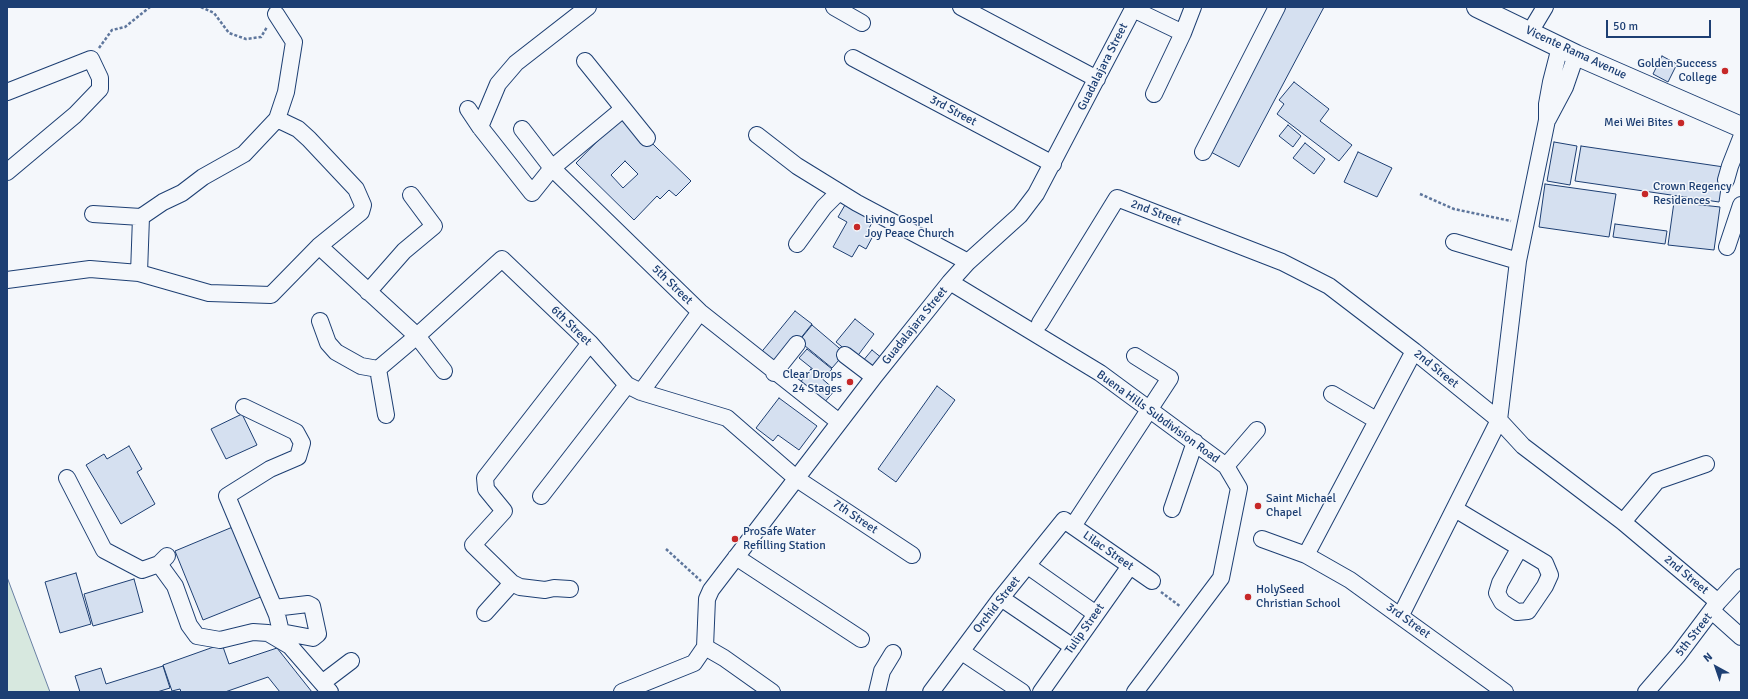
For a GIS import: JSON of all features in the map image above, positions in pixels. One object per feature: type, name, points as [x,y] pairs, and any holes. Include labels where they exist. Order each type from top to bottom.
[{"type":"main road","name":"Vicente Rama Avenue","points":[[1476,7],[1568,51],[1741,128]]},
{"type":"street","points":[[480,127],[498,84],[516,63],[588,7]]},
{"type":"street","points":[[834,7],[862,23]]},
{"type":"street","points":[[961,7],[1097,79]]},
{"type":"street","points":[[1154,94],[1183,33],[1193,7]]},
{"type":"street","points":[[1203,152],[1277,7]]},
{"type":"street","points":[[1530,32],[1544,7]]},
{"type":"street","points":[[1134,8],[1183,33]]},
{"type":"street","name":"Guadalajara Street","points":[[705,647],[707,599],[711,590],[839,422],[950,282],[968,262],[1020,215],[1036,194],[1134,8]]},
{"type":"street","points":[[93,214],[140,217],[163,202],[182,193],[203,177],[244,154],[277,118],[286,92],[294,42],[276,14]]},
{"type":"street","points":[[1401,615],[1498,420],[1518,261],[1547,120],[1557,105],[1565,87],[1568,51]]},
{"type":"street","name":"3rd Street","points":[[853,58],[1053,164]]},
{"type":"street","points":[[7,92],[91,60],[100,78],[100,89],[75,115],[7,172]]},
{"type":"street","points":[[585,61],[647,138]]},
{"type":"street","points":[[468,109],[480,127],[532,193],[552,168],[623,109]]},
{"type":"street","points":[[7,280],[90,269],[139,273],[209,293],[271,296],[319,246],[361,212],[363,204],[356,189],[309,139],[298,129],[277,118]]},
{"type":"street","name":"5th Street","points":[[522,129],[552,168],[700,312],[774,373],[839,422]]},
{"type":"street","points":[[757,135],[797,166],[857,203],[968,262]]},
{"type":"street","points":[[1726,180],[1741,138]]},
{"type":"street","points":[[797,244],[824,207],[839,192]]},
{"type":"street","points":[[368,292],[404,251],[434,226],[411,195]]},
{"type":"street","name":"2nd Street","points":[[1040,323],[1117,198],[1282,262],[1329,286],[1414,351],[1498,420],[1523,446],[1623,522],[1715,606],[1741,636]]},
{"type":"street","points":[[1727,247],[1741,205]]},
{"type":"street","points":[[139,273],[140,217]]},
{"type":"street","points":[[1454,242],[1518,261]]},
{"type":"street","points":[[319,246],[417,336],[444,371]]},
{"type":"street","name":"6th Street","points":[[378,369],[502,259],[590,343],[634,389]]},
{"type":"street","name":"Buena Hills Subdivision Road","points":[[950,282],[1100,373],[1226,466],[1239,488],[1221,578],[1135,692]]},
{"type":"street","points":[[541,496],[700,312]]},
{"type":"street","points":[[320,321],[328,343],[336,352],[361,366],[378,369],[386,415]]},
{"type":"street","points":[[570,589],[554,588],[545,590],[520,587],[512,583],[473,545],[504,511],[486,489],[485,478],[590,343]]},
{"type":"street","points":[[774,373],[798,344]]},
{"type":"street","points":[[1306,555],[1376,420],[1414,351]]},
{"type":"street","points":[[845,355],[874,377]]},
{"type":"street","name":"Orchid Street","points":[[932,692],[1001,598],[1028,566],[1069,523],[1170,378],[1135,356]]},
{"type":"street","points":[[634,389],[727,418],[797,479]]},
{"type":"street","points":[[1332,394],[1376,420]]},
{"type":"street","points":[[244,407],[296,432],[302,443],[298,457],[270,469],[228,496],[274,608],[281,636],[326,687],[351,661]]},
{"type":"street","points":[[1226,466],[1257,430]]},
{"type":"street","points":[[1172,509],[1195,442]]},
{"type":"street","points":[[1623,522],[1657,481],[1706,464]]},
{"type":"street","points":[[67,478],[104,550],[142,570],[163,560],[175,586],[189,625],[197,636],[220,640],[253,632],[313,638],[318,634],[312,606],[308,604],[274,608]]},
{"type":"street","name":"7th Street","points":[[797,479],[912,555]]},
{"type":"street","points":[[1455,509],[1519,549]]},
{"type":"street","name":"Lilac Street","points":[[1069,523],[1152,581]]},
{"type":"street","name":"3rd Street","points":[[1262,539],[1306,555],[1350,580],[1401,615],[1505,692]]},
{"type":"street","points":[[736,557],[861,638]]},
{"type":"street","points":[[1028,566],[1096,614]]},
{"type":"street","name":"Tulip Street","points":[[1041,692],[1130,566]]},
{"type":"street","name":"5th Street","points":[[1646,692],[1715,606],[1741,577]]},
{"type":"street","points":[[484,613],[512,583]]},
{"type":"street","points":[[1001,598],[1073,647]]},
{"type":"street","points":[[622,692],[694,663],[705,647],[724,658],[771,692]]},
{"type":"street","points":[[962,652],[1022,692]]},
{"type":"street","points":[[876,692],[882,671],[893,653]]},
{"type":"path","points":[[91,60],[112,30],[125,27],[150,7]]},
{"type":"path","points":[[201,7],[214,13],[229,33],[246,39],[261,37],[276,14]]},
{"type":"path","points":[[1420,194],[1454,209],[1500,220],[1526,223]]},
{"type":"path","points":[[666,549],[711,590]]},
{"type":"path","points":[[1152,581],[1157,588],[1185,610]]},
{"type":"shaded area","points":[[7,577],[50,692],[7,692]]},
{"type":"building","points":[[1286,7],[1324,7],[1239,167],[1209,151]]},
{"type":"building","points":[[1662,56],[1677,64],[1668,82],[1653,74]]},
{"type":"building","points":[[1294,82],[1329,109],[1320,121],[1352,145],[1339,161],[1277,114],[1284,104],[1279,100]]},
{"type":"building","points":[[623,115],[691,181],[676,196],[669,190],[660,199],[657,196],[634,220],[576,163]],"holes":[[[625,161],[638,174],[623,188],[611,175]]]},
{"type":"building","points":[[1288,125],[1301,136],[1293,147],[1279,136]]},
{"type":"building","points":[[1554,142],[1577,146],[1570,185],[1547,181]]},
{"type":"building","points":[[1305,143],[1325,159],[1314,174],[1293,158]]},
{"type":"building","points":[[1581,146],[1724,167],[1719,202],[1575,181]]},
{"type":"building","points":[[1358,152],[1392,168],[1377,197],[1344,182]]},
{"type":"building","points":[[1545,184],[1616,194],[1609,237],[1539,227]]},
{"type":"building","points":[[1674,202],[1720,207],[1714,250],[1668,245]]},
{"type":"building","name":"Living Gospel Joy Peace Church","points":[[845,205],[873,221],[867,232],[873,236],[866,249],[859,245],[852,257],[833,247],[847,222],[838,217]]},
{"type":"building","points":[[1615,224],[1667,231],[1665,244],[1613,237]]},
{"type":"building","points":[[795,311],[812,324],[776,369],[759,355]]},
{"type":"building","points":[[855,319],[874,334],[856,358],[836,342]]},
{"type":"building","points":[[812,325],[845,353],[832,368],[799,341]]},
{"type":"building","points":[[807,349],[832,369],[824,378],[799,358]]},
{"type":"building","points":[[872,350],[883,359],[873,371],[862,362]]},
{"type":"building","points":[[811,369],[835,390],[823,404],[799,384]]},
{"type":"building","points":[[937,386],[955,400],[896,482],[878,469]]},
{"type":"building","points":[[779,398],[817,426],[799,450],[778,435],[773,441],[756,428]]},
{"type":"building","points":[[242,414],[257,445],[226,459],[211,429]]},
{"type":"building","points":[[129,446],[142,469],[137,472],[155,504],[121,524],[86,465],[104,454],[107,459]]},
{"type":"building","points":[[235,526],[263,596],[203,620],[175,551]]},
{"type":"building","points":[[76,573],[91,624],[60,633],[45,582]]},
{"type":"building","points":[[134,579],[143,612],[93,626],[84,594]]},
{"type":"building","points":[[222,644],[229,664],[277,648],[312,692],[280,692],[268,677],[225,692],[181,692],[180,689],[172,691],[163,665]]},
{"type":"building","points":[[163,666],[170,688],[157,692],[80,692],[75,676],[101,668],[106,684]]},
{"type":"place","name":"Golden Success College","points":[[1725,71]]},
{"type":"place","name":"Mei Wei Bites","points":[[1681,123]]},
{"type":"place","name":"Crown Regency Residences","points":[[1645,194]]},
{"type":"place","name":"Living Gospel Joy Peace Church","points":[[857,227]]},
{"type":"place","name":"Clear Drops 24 Stages","points":[[850,382]]},
{"type":"place","name":"Saint Michael Chapel","points":[[1258,506]]},
{"type":"place","name":"ProSafe Water Refilling Station","points":[[735,539]]},
{"type":"place","name":"HolySeed Christian School","points":[[1248,597]]}]
